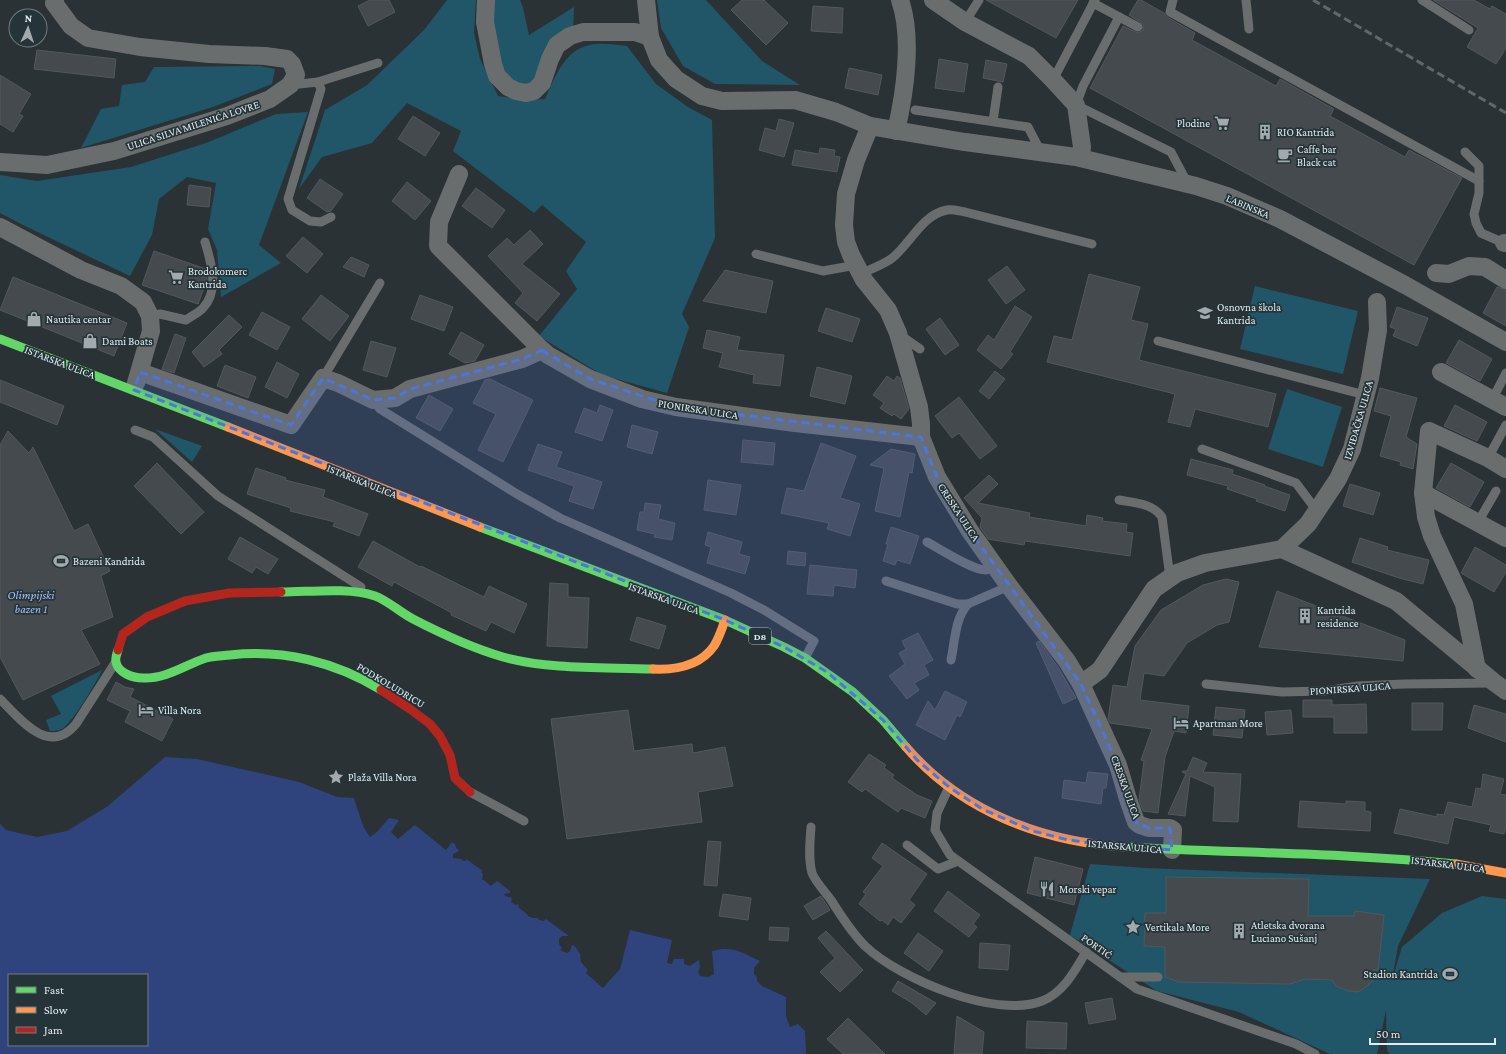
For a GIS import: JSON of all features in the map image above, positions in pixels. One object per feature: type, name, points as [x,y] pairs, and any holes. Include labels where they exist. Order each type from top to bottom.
[{"type":"main road","name":"ISTARSKA ULICA","points":[[0,339],[134,390],[532,548],[724,620],[784,647],[805,658],[853,692],[883,720],[917,760],[949,788],[982,809],[1014,823],[1045,834],[1082,843],[1109,846],[1172,850],[1408,859],[1459,864],[1506,873]]},
{"type":"main road","points":[[116,662],[118,648],[123,634],[147,617],[185,600],[229,592],[353,591],[376,596],[413,620],[462,643],[503,657],[542,664],[564,666],[659,669],[689,666],[706,655],[713,647],[718,638],[724,620]]},
{"type":"main road","name":"PODKOLUDRICU","points":[[116,662],[120,670],[131,676],[143,678],[165,675],[207,658],[241,654],[274,654],[302,658],[325,664],[372,686],[410,709],[430,724],[440,736],[450,755],[455,778],[470,792]]},
{"type":"street","points":[[486,0],[485,22],[493,64],[497,76],[508,87],[516,91],[526,93],[534,91],[542,83],[550,59],[557,45],[570,36],[583,32],[635,32],[650,37]]},
{"type":"street","name":"LABINSKA","points":[[646,0],[650,37],[659,60],[676,79],[702,96],[722,101],[795,100],[836,112],[870,126],[965,142],[1081,158],[1188,184],[1227,196],[1280,219],[1405,285],[1506,342]]},
{"type":"street","points":[[896,131],[904,98],[907,62],[903,10],[900,0]]},
{"type":"street","points":[[933,0],[965,22],[1029,56],[1053,80],[1076,105],[1082,147],[1081,158]]},
{"type":"street","points":[[52,1],[60,14],[71,26],[88,38],[140,47],[209,54],[265,56],[287,59],[292,64],[296,75],[290,85]]},
{"type":"street","name":"ULICA SILVA MILENIĆA LOVRE","points":[[0,162],[46,164],[114,151],[227,116],[270,99],[290,85]]},
{"type":"street","name":"CRESKA ULICA","points":[[870,126],[852,172],[844,203],[846,242],[858,270],[888,310],[898,333],[919,407],[921,437],[937,477],[970,531],[1009,586],[1067,661],[1081,684],[1118,764],[1136,822],[1149,828],[1170,828],[1173,830],[1172,850]]},
{"type":"street","name":"PIONIRSKA ULICA","points":[[459,174],[439,222],[438,246],[542,350],[590,379],[642,398],[676,407],[795,423],[921,437]]},
{"type":"street","points":[[0,227],[81,270],[121,286],[143,302],[150,316],[150,336],[134,390]]},
{"type":"street","points":[[1436,273],[1449,274],[1469,266],[1485,267],[1506,280]]},
{"type":"street","name":"IZVIĐAČKA ULICA","points":[[1282,549],[1308,524],[1338,479],[1352,449],[1370,378],[1378,330],[1378,302]]},
{"type":"street","points":[[140,372],[291,425],[323,378],[338,383],[373,400],[395,398],[410,389],[522,359],[542,350]]},
{"type":"street","points":[[1441,372],[1499,404]]},
{"type":"street","points":[[1477,668],[1464,604],[1432,536],[1426,517],[1423,493],[1429,431],[1488,458],[1506,469]]},
{"type":"street","points":[[1423,493],[1506,538]]},
{"type":"street","points":[[1081,684],[1100,670],[1154,589],[1170,578],[1205,563],[1282,549]]},
{"type":"street","name":"PIONIRSKA ULICA","points":[[1282,549],[1396,601],[1500,687]]},
{"type":"lane","points":[[965,22],[979,0]]},
{"type":"lane","points":[[1173,0],[1170,12],[1479,181]]},
{"type":"lane","points":[[1246,0],[1249,30]]},
{"type":"lane","points":[[1422,0],[1469,30]]},
{"type":"lane","points":[[1053,80],[1094,2],[1138,27]]},
{"type":"lane","points":[[1119,17],[1083,86],[1076,105],[1171,152],[1188,184]]},
{"type":"lane","points":[[290,85],[318,82],[378,63]]},
{"type":"lane","points":[[318,82],[321,90],[292,182],[288,200],[292,210],[310,221],[321,222],[331,217]]},
{"type":"lane","points":[[993,121],[998,87]]},
{"type":"lane","points":[[914,110],[1028,127],[1041,152]]},
{"type":"lane","points":[[1465,152],[1479,166],[1479,193],[1474,214],[1476,223],[1481,233],[1505,243]]},
{"type":"lane","points":[[756,254],[823,271],[858,270],[891,259],[929,219],[934,215],[947,210],[965,212],[1092,244]]},
{"type":"lane","points":[[150,316],[160,314],[186,320],[204,308],[212,293],[212,267],[205,242]]},
{"type":"lane","points":[[323,378],[380,283]]},
{"type":"lane","points":[[898,333],[920,349]]},
{"type":"lane","points":[[1158,341],[1365,395]]},
{"type":"lane","points":[[1499,404],[1506,373]]},
{"type":"lane","points":[[373,400],[380,408],[517,494],[560,518],[732,593],[764,610],[814,641],[805,658]]},
{"type":"lane","points":[[1488,458],[1506,425]]},
{"type":"lane","points":[[135,430],[153,437],[218,496],[376,596]]},
{"type":"lane","points":[[1202,448],[1296,483],[1317,511]]},
{"type":"lane","points":[[1478,522],[1496,491]]},
{"type":"lane","points":[[1120,500],[1147,505],[1157,510],[1162,516],[1170,578]]},
{"type":"lane","points":[[927,542],[965,563],[979,568],[987,570],[995,566]]},
{"type":"lane","points":[[886,581],[957,604],[968,604],[1009,586]]},
{"type":"lane","points":[[951,660],[958,621],[962,611],[968,604]]},
{"type":"lane","points":[[0,699],[35,731],[50,737],[62,736],[76,724],[116,662]]},
{"type":"lane","name":"PIONIRSKA ULICA","points":[[1206,684],[1282,692],[1324,691],[1358,686],[1404,684],[1500,687]]},
{"type":"lane","name":"PORTIĆ","points":[[949,788],[937,813],[936,830],[950,855],[958,861],[1137,989],[1296,1044],[1315,1054]]},
{"type":"lane","name":"PODKOLUDRICU","points":[[470,792],[524,820]]},
{"type":"lane","points":[[811,828],[810,851],[812,874],[850,928],[865,946],[887,964],[925,983],[970,999],[1000,1004],[1024,1005],[1042,1001],[1057,992],[1072,976],[1086,952]]},
{"type":"lane","points":[[907,845],[938,869],[958,861]]},
{"type":"lane","points":[[1120,977],[1158,977]]},
{"type":"highlighted area","points":[[542,350],[590,379],[676,407],[921,437],[937,477],[970,531],[1081,684],[1118,765],[1136,822],[1149,828],[1170,828],[1172,850],[1109,846],[1064,839],[1033,831],[982,809],[949,787],[917,760],[883,720],[827,672],[784,647],[725,620],[134,390],[140,372],[291,425],[323,378],[373,400],[395,398],[410,389],[522,359]]},
{"type":"shaded area","points":[[447,0],[476,0],[474,33],[480,59],[498,96],[527,100],[545,99],[563,63],[577,50],[596,44],[627,46],[656,84],[688,107],[712,120],[715,238],[682,314],[689,327],[667,393],[602,375],[539,336],[577,289],[566,271],[586,242],[542,205],[534,213],[453,151],[461,131],[407,103],[372,143],[322,157],[299,189],[325,110],[367,85],[424,30]]},
{"type":"shaded area","points":[[493,0],[520,0],[529,35],[574,7],[573,31],[526,90],[503,76],[490,18]]},
{"type":"shaded area","points":[[657,0],[706,0],[762,61],[800,85],[715,84],[683,66],[661,28]]},
{"type":"shaded area","points":[[260,66],[275,69],[272,84],[213,107],[81,148],[101,109],[119,106],[122,85],[145,82],[154,67]]},
{"type":"shaded area","points":[[308,112],[259,245],[281,263],[221,297],[217,250],[208,229],[216,183],[187,177],[159,199],[152,235],[130,276],[0,213],[0,175],[37,181],[131,167],[206,143],[276,114]]},
{"type":"shaded area","points":[[1255,286],[1358,311],[1343,374],[1240,349]]},
{"type":"shaded area","points":[[1287,389],[1342,407],[1323,467],[1268,449]]},
{"type":"shaded area","points":[[155,429],[202,446],[192,462]]},
{"type":"shaded area","points":[[102,670],[90,693],[67,725],[58,731],[50,731],[46,720],[61,714],[51,696]]},
{"type":"shaded area","points":[[1090,864],[1146,868],[1430,879],[1398,946],[1392,980],[1402,947],[1442,913],[1482,896],[1506,899],[1506,1054],[1389,1054],[1387,1050],[1386,1010],[1377,1054],[1330,1054],[1239,1012],[1157,991],[1070,935]]},
{"type":"water","points":[[165,757],[197,759],[299,782],[337,797],[354,798],[363,826],[370,837],[378,831],[389,818],[399,820],[391,832],[398,839],[415,825],[446,850],[452,842],[455,844],[459,851],[453,854],[453,858],[461,859],[463,861],[466,861],[466,859],[483,871],[481,872],[483,874],[482,880],[491,886],[497,881],[510,891],[510,893],[504,894],[505,896],[512,898],[511,902],[515,905],[518,904],[519,908],[528,916],[544,921],[546,919],[569,936],[562,936],[559,939],[559,944],[562,948],[560,950],[567,953],[570,951],[572,945],[575,946],[580,954],[581,962],[588,970],[586,973],[603,988],[620,969],[630,930],[672,940],[667,963],[672,964],[674,959],[684,959],[684,964],[690,966],[699,960],[700,967],[698,972],[700,976],[708,977],[714,974],[712,951],[719,949],[731,949],[760,961],[754,968],[754,974],[757,977],[757,981],[762,986],[786,997],[786,1016],[790,1027],[798,1024],[805,1031],[806,1054],[0,1054],[0,824],[6,830],[37,837],[67,831],[108,806]]},
{"type":"building","points":[[370,0],[389,0],[395,12],[368,26],[358,6]]},
{"type":"building","points":[[742,0],[764,0],[788,23],[766,45],[731,10]]},
{"type":"building","points":[[986,0],[1078,0],[1056,38]]},
{"type":"building","name":"RIO Kantrida","points":[[1138,0],[1141,0],[1164,13],[1167,17],[1195,33],[1192,40],[1276,86],[1280,79],[1334,109],[1330,116],[1405,157],[1409,150],[1462,178],[1414,265],[1090,88],[1123,26],[1138,33],[1143,30],[1143,24],[1129,15]]},
{"type":"building","points":[[1433,0],[1474,0],[1490,9],[1492,6],[1506,14],[1506,48],[1496,64],[1467,47],[1478,28]]},
{"type":"building","points":[[813,6],[843,8],[842,33],[811,31]]},
{"type":"building","points":[[37,50],[116,59],[114,78],[34,69]]},
{"type":"building","points":[[939,59],[968,64],[964,92],[935,88]]},
{"type":"building","points":[[986,60],[1007,64],[1003,82],[983,78]]},
{"type":"building","points":[[849,68],[882,75],[878,95],[845,88]]},
{"type":"building","points":[[0,75],[31,94],[19,114],[23,116],[13,132],[0,124]]},
{"type":"building","points":[[413,116],[440,133],[425,156],[398,139]]},
{"type":"building","points":[[779,119],[794,123],[784,157],[759,150],[765,128],[776,131]]},
{"type":"building","points":[[820,148],[835,150],[834,156],[840,157],[837,172],[792,165],[795,150],[819,154]]},
{"type":"building","points":[[320,179],[343,194],[331,211],[327,212],[307,198]]},
{"type":"building","points":[[407,182],[431,201],[415,220],[392,201]]},
{"type":"building","points":[[189,185],[211,188],[209,207],[187,205]]},
{"type":"building","points":[[476,188],[505,210],[492,228],[462,206]]},
{"type":"building","points":[[530,230],[543,244],[522,264],[560,294],[537,321],[515,303],[523,293],[488,256],[507,238],[514,245]]},
{"type":"building","points":[[303,237],[323,254],[307,273],[286,256]]},
{"type":"building","name":"Brodokomerc Kantrida","points":[[154,251],[206,269],[207,280],[198,304],[142,285]]},
{"type":"building","points":[[351,257],[369,265],[364,277],[343,267]]},
{"type":"building","points":[[1007,266],[1025,290],[1006,304],[988,280]]},
{"type":"building","points":[[725,270],[773,281],[766,313],[703,301]]},
{"type":"building","points":[[1089,274],[1140,287],[1131,320],[1148,324],[1139,360],[1276,394],[1268,427],[1195,409],[1190,427],[1168,422],[1175,394],[1047,362],[1054,336],[1072,340]]},
{"type":"building","points":[[13,277],[127,323],[114,356],[0,310]]},
{"type":"building","points":[[1497,287],[1506,290],[1506,326],[1483,313]]},
{"type":"building","points":[[321,295],[349,316],[330,341],[302,319]]},
{"type":"building","points":[[420,295],[453,307],[444,331],[411,319]]},
{"type":"building","points":[[1015,306],[1032,317],[1010,352],[1013,354],[1001,369],[977,350],[988,335],[994,340]]},
{"type":"building","points":[[1397,307],[1428,318],[1417,346],[1393,336],[1396,329],[1390,327]]},
{"type":"building","points":[[826,308],[860,319],[852,342],[818,331]]},
{"type":"building","points":[[262,312],[290,327],[277,350],[249,335]]},
{"type":"building","points":[[229,315],[242,327],[219,350],[222,354],[204,367],[192,352]]},
{"type":"building","points":[[940,318],[959,345],[945,355],[926,329]]},
{"type":"building","points":[[707,330],[740,337],[737,350],[784,355],[780,386],[753,383],[754,375],[719,367],[723,353],[703,348]]},
{"type":"building","points":[[461,332],[484,345],[475,361],[465,363],[449,354]]},
{"type":"building","points":[[175,334],[186,338],[174,373],[162,369]]},
{"type":"building","points":[[1459,340],[1492,359],[1480,381],[1446,363]]},
{"type":"building","points":[[371,341],[396,348],[387,377],[363,370]]},
{"type":"building","points":[[277,362],[299,374],[287,398],[265,387]]},
{"type":"building","points":[[225,365],[256,377],[248,398],[217,386]]},
{"type":"building","points":[[817,367],[852,376],[845,404],[810,396]]},
{"type":"building","points":[[995,371],[1005,379],[989,399],[979,391]]},
{"type":"building","points":[[887,376],[894,381],[897,376],[900,378],[909,409],[901,419],[894,414],[892,416],[880,408],[884,403],[873,395]]},
{"type":"building","points":[[490,379],[533,400],[503,462],[478,450],[496,414],[473,403],[485,380]]},
{"type":"building","points":[[0,380],[64,406],[57,425],[0,402]]},
{"type":"building","points":[[1380,388],[1417,398],[1406,437],[1417,444],[1413,469],[1400,465],[1401,462],[1380,456],[1391,416],[1374,411]]},
{"type":"building","points":[[429,395],[453,409],[440,431],[416,418]]},
{"type":"building","points":[[959,397],[997,446],[980,459],[959,433],[952,438],[935,416]]},
{"type":"building","points":[[600,405],[613,410],[602,441],[575,432],[584,408],[597,413]]},
{"type":"building","points":[[1455,405],[1487,422],[1477,441],[1444,426]]},
{"type":"building","points":[[632,425],[658,432],[652,454],[627,447]]},
{"type":"building","name":"Bazeni Kandrida","points":[[8,431],[29,453],[33,447],[74,531],[88,524],[110,571],[101,576],[113,617],[81,630],[100,664],[23,700],[0,657],[0,445]]},
{"type":"building","points":[[743,440],[775,443],[773,465],[741,462]]},
{"type":"building","points":[[821,443],[856,456],[840,498],[860,504],[850,536],[827,529],[829,523],[781,513],[787,488],[804,491]]},
{"type":"building","points":[[538,444],[562,452],[556,467],[602,482],[593,509],[569,501],[574,486],[528,470]]},
{"type":"building","points":[[891,449],[915,454],[912,473],[909,472],[900,517],[875,511],[884,468],[870,465]]},
{"type":"building","points":[[1191,459],[1233,470],[1232,474],[1290,495],[1285,511],[1256,501],[1257,499],[1227,489],[1228,486],[1187,475]]},
{"type":"building","points":[[157,463],[204,512],[181,534],[134,486]]},
{"type":"building","points":[[1451,463],[1484,482],[1470,507],[1436,488]]},
{"type":"building","points":[[256,468],[286,478],[285,480],[325,490],[323,497],[368,514],[359,536],[333,526],[335,522],[290,511],[291,508],[247,494]]},
{"type":"building","points":[[989,475],[998,484],[978,503],[1030,513],[1029,517],[1086,526],[1087,515],[1103,518],[1102,521],[1127,524],[1126,532],[1133,533],[1130,556],[1025,541],[1024,545],[988,539],[980,527],[982,518],[964,498]]},
{"type":"building","points":[[708,480],[741,485],[736,515],[704,510]]},
{"type":"building","points":[[1350,484],[1380,493],[1373,515],[1343,506]]},
{"type":"building","points":[[645,503],[661,505],[658,519],[675,523],[672,540],[654,537],[655,534],[637,530],[640,512],[644,512]]},
{"type":"building","points":[[891,527],[919,536],[910,564],[897,560],[895,565],[883,561]]},
{"type":"building","points":[[708,532],[742,542],[739,554],[750,557],[745,574],[707,563],[711,547],[705,545]]},
{"type":"building","points":[[240,537],[278,559],[268,574],[256,567],[252,573],[228,559]]},
{"type":"building","points":[[1360,538],[1388,547],[1387,550],[1429,560],[1423,584],[1399,578],[1352,562]]},
{"type":"building","points":[[373,541],[420,567],[421,566],[484,597],[489,586],[527,604],[514,633],[491,622],[486,631],[451,615],[452,613],[394,582],[392,586],[358,567]]},
{"type":"building","points":[[1475,547],[1506,565],[1506,572],[1494,592],[1461,573]]},
{"type":"building","points":[[788,551],[806,553],[805,566],[787,564]]},
{"type":"building","points":[[810,565],[857,570],[855,588],[834,585],[833,596],[807,594]]},
{"type":"building","points":[[1226,579],[1239,582],[1229,622],[1217,625],[1187,643],[1164,676],[1144,673],[1140,700],[1189,706],[1186,733],[1174,731],[1165,757],[1158,813],[1143,811],[1139,800],[1144,761],[1141,760],[1152,729],[1110,723],[1108,719],[1113,685],[1127,687],[1135,646],[1161,610],[1203,585]]},
{"type":"building","points":[[550,583],[568,584],[568,597],[589,598],[587,648],[547,646]]},
{"type":"building","name":"Kantrida residence","points":[[1277,591],[1405,640],[1403,661],[1259,647]]},
{"type":"building","points":[[637,617],[666,626],[659,649],[630,640]]},
{"type":"building","points":[[918,633],[933,660],[924,665],[929,675],[914,683],[919,690],[907,699],[889,676],[905,664],[899,653],[906,649],[902,641]]},
{"type":"building","points":[[1039,641],[1058,667],[1076,698],[1063,704],[1036,643]]},
{"type":"building","points":[[116,682],[125,687],[134,689],[130,697],[173,719],[162,741],[125,722],[130,711],[107,700]]},
{"type":"building","points":[[945,691],[967,702],[960,717],[957,715],[945,740],[916,725],[928,701],[935,710]]},
{"type":"building","points":[[1303,700],[1332,700],[1332,705],[1366,704],[1367,733],[1334,733],[1334,717],[1303,717]]},
{"type":"building","points":[[1412,703],[1443,703],[1442,730],[1412,730]]},
{"type":"building","points":[[1474,705],[1506,714],[1506,742],[1468,728]]},
{"type":"building","points":[[1216,707],[1245,710],[1242,738],[1213,735]]},
{"type":"building","points":[[628,710],[634,751],[692,744],[693,753],[725,747],[733,786],[698,792],[702,822],[567,839],[551,719]]},
{"type":"building","points":[[1291,710],[1293,733],[1267,735],[1265,712]]},
{"type":"building","points":[[869,754],[886,765],[884,768],[894,775],[892,778],[917,795],[932,801],[925,818],[901,808],[898,812],[865,789],[862,792],[848,782]]},
{"type":"building","points":[[1193,757],[1207,763],[1203,772],[1241,774],[1238,822],[1213,821],[1215,787],[1190,776],[1185,816],[1168,814],[1186,774],[1182,772],[1187,771]]},
{"type":"building","points":[[1088,772],[1108,774],[1106,788],[1103,788],[1101,804],[1062,798],[1064,780],[1086,783]]},
{"type":"building","points":[[1483,774],[1504,779],[1500,794],[1506,795],[1506,826],[1504,834],[1489,831],[1491,825],[1454,817],[1448,844],[1394,833],[1400,809],[1437,817],[1437,814],[1444,815],[1448,802],[1472,807],[1476,788],[1481,789]]},
{"type":"building","points":[[1300,801],[1346,804],[1346,801],[1365,802],[1365,811],[1371,812],[1370,831],[1298,827]]},
{"type":"building","points":[[708,841],[721,842],[717,886],[704,885]]},
{"type":"building","points":[[882,843],[927,874],[909,900],[915,905],[901,923],[893,917],[888,925],[882,920],[880,921],[859,904],[866,894],[863,892],[883,866],[872,858]]},
{"type":"building","points":[[1035,857],[1083,869],[1074,905],[1027,893]]},
{"type":"building","name":"Atletska dvorana Luciano Sušanj","points":[[1166,877],[1309,879],[1308,916],[1354,916],[1355,911],[1384,915],[1378,970],[1374,970],[1374,979],[1358,992],[1348,991],[1336,986],[1332,980],[1305,979],[1290,984],[1179,982],[1165,977],[1165,947],[1144,946],[1145,913],[1166,913]]},
{"type":"building","points":[[948,891],[980,915],[973,924],[977,927],[969,937],[934,911]]},
{"type":"building","points":[[723,894],[751,898],[748,920],[719,916]]},
{"type":"building","points":[[821,896],[830,910],[813,920],[804,906]]},
{"type":"building","points":[[770,927],[789,928],[788,941],[769,940]]},
{"type":"building","points":[[826,931],[863,970],[840,992],[820,972],[835,958],[818,938]]},
{"type":"building","points":[[918,933],[943,951],[929,971],[904,953]]},
{"type":"building","points":[[980,943],[1010,945],[1008,970],[979,968]]},
{"type":"building","points":[[898,981],[936,1003],[926,1015],[912,1003],[892,991]]},
{"type":"building","points":[[1112,998],[1116,1019],[1089,1024],[1085,1003]]},
{"type":"building","points":[[957,1016],[984,1032],[982,1054],[954,1054]]},
{"type":"building","points":[[848,1018],[885,1054],[843,1054],[827,1039]]},
{"type":"building","points":[[1027,1021],[1067,1023],[1066,1049],[1026,1048]]},
{"type":"railway","points":[[1313,0],[1506,113]]},
{"type":"traffic: fast","points":[[0,339],[228,427]]},
{"type":"traffic: fast","points":[[480,527],[725,620],[784,647],[805,658],[853,692],[883,720],[906,747]]},
{"type":"traffic: fast","points":[[281,592],[341,591],[364,593],[375,596],[384,600],[413,619],[457,640],[503,657],[521,661],[558,666],[653,669]]},
{"type":"traffic: fast","points":[[118,650],[116,656],[117,666],[126,674],[139,678],[151,678],[168,674],[209,657],[270,654],[289,656],[327,665],[364,680],[381,690]]},
{"type":"traffic: fast","points":[[1125,847],[1333,855],[1456,864]]},
{"type":"traffic: slow","points":[[228,427],[480,527]]},
{"type":"traffic: slow","points":[[653,669],[670,669],[686,665],[702,658],[714,646],[725,620]]},
{"type":"traffic: slow","points":[[906,747],[928,769],[952,789],[1005,819],[1034,830],[1064,838],[1094,844],[1125,847]]},
{"type":"traffic: slow","points":[[1456,864],[1506,873]]},
{"type":"traffic: jam","points":[[118,650],[123,634],[147,617],[185,601],[229,593],[281,592]]},
{"type":"traffic: jam","points":[[381,690],[430,724],[440,736],[450,755],[455,778],[470,792]]},
{"type":"place","name":"Plodine","points":[[1222,123]]},
{"type":"place","name":"RIO Kantrida","points":[[1265,132]]},
{"type":"place","name":"Caffe bar Black cat","points":[[1285,155]]},
{"type":"place","name":"Brodokomerc Kantrida","points":[[176,277]]},
{"type":"place","name":"Osnovna škola Kantrida","points":[[1205,313]]},
{"type":"place","name":"Nautika centar","points":[[34,319]]},
{"type":"place","name":"Dami Boats","points":[[90,341]]},
{"type":"place","name":"Bazeni Kandrida","points":[[61,561]]},
{"type":"place","name":"Kantrida residence","points":[[1305,616]]},
{"type":"place","name":"Villa Nora","points":[[146,710]]},
{"type":"place","name":"Apartman More","points":[[1181,723]]},
{"type":"place","name":"Plaža Villa Nora","points":[[336,777]]},
{"type":"place","name":"Morski vepar","points":[[1047,889]]},
{"type":"place","name":"Vertikala More","points":[[1133,927]]},
{"type":"place","name":"Atletska dvorana Luciano Sušanj","points":[[1239,931]]},
{"type":"place","name":"Stadion Kantrida","points":[[1450,974]]},
{"type":"water label","name":"Olimpijski bazen 1","points":[[31,602]]}]
